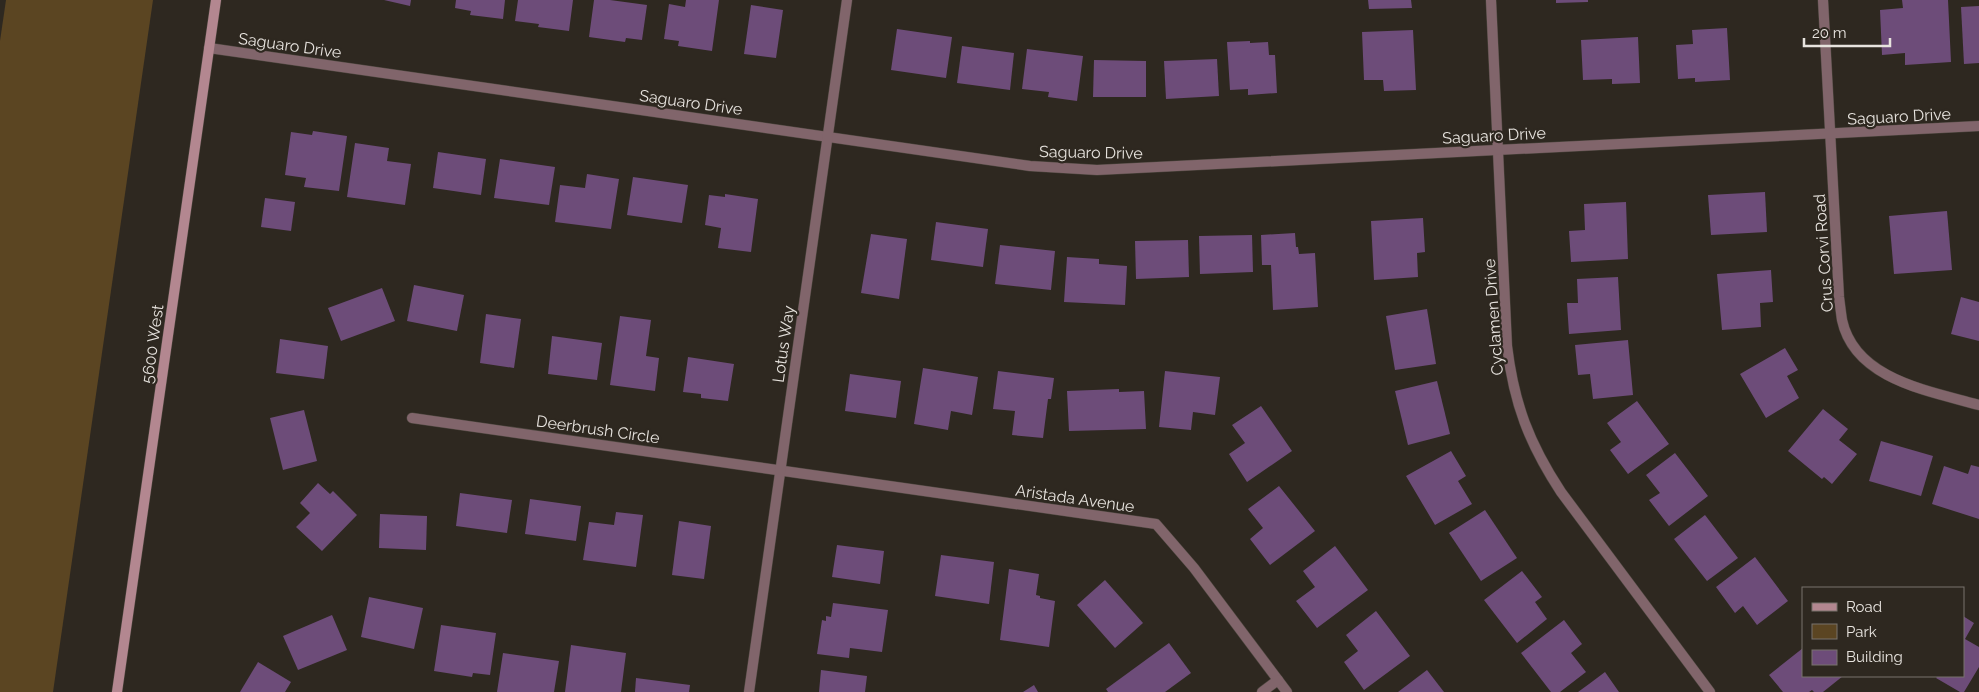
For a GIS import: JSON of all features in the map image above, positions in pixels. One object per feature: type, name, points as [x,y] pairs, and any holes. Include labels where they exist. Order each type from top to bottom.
[{"type":"main road","name":"5600 West","points":[[117,692],[216,0]]},
{"type":"street","name":"Lotus Way","points":[[749,692],[847,0]]},
{"type":"street","name":"Cyclamen Drive","points":[[1491,0],[1508,346],[1511,376],[1516,398],[1529,436],[1544,467],[1710,692]]},
{"type":"street","name":"Crus Corvi Road","points":[[1823,0],[1839,297],[1842,322],[1852,342],[1865,360],[1878,371],[1894,379],[1979,405]]},
{"type":"street","name":"Saguaro Drive","points":[[209,48],[1030,166],[1097,170],[1979,126]]},
{"type":"street","name":"Deerbrush Circle","points":[[412,418],[780,470]]},
{"type":"street","name":"Aristada Avenue","points":[[780,470],[1156,524],[1194,568],[1287,692]]},
{"type":"street","points":[[1262,692],[1278,680]]},
{"type":"green space","points":[[6,0],[153,0],[53,692],[0,692],[0,41]]},
{"type":"building","points":[[384,0],[411,0],[410,6]]},
{"type":"building","points":[[456,0],[505,0],[503,19],[470,15],[471,11],[455,8]]},
{"type":"building","points":[[518,0],[573,0],[569,31],[538,27],[539,24],[515,21]]},
{"type":"building","points":[[594,0],[610,0],[647,5],[642,40],[626,38],[625,42],[589,37]]},
{"type":"building","points":[[686,0],[719,0],[712,51],[678,46],[679,41],[664,39],[669,4],[685,7]]},
{"type":"building","points":[[1368,0],[1411,0],[1412,8],[1369,9]]},
{"type":"building","points":[[1556,0],[1588,0],[1588,2],[1556,3]]},
{"type":"building","points":[[1902,0],[1948,0],[1951,62],[1905,65],[1905,53],[1882,55],[1880,10],[1903,8]]},
{"type":"building","points":[[751,5],[783,10],[776,58],[744,54]]},
{"type":"building","points":[[1979,6],[1979,63],[1964,64],[1961,7]]},
{"type":"building","points":[[1727,28],[1730,80],[1695,82],[1695,78],[1678,79],[1676,45],[1693,44],[1692,30]]},
{"type":"building","points":[[897,29],[952,37],[946,78],[891,70]]},
{"type":"building","points":[[1413,30],[1416,90],[1384,91],[1383,80],[1364,80],[1362,32]]},
{"type":"building","points":[[1638,37],[1640,83],[1612,84],[1612,79],[1583,80],[1581,40]]},
{"type":"building","points":[[1250,41],[1250,43],[1268,42],[1269,55],[1275,55],[1277,93],[1248,95],[1248,89],[1230,90],[1227,42]]},
{"type":"building","points":[[962,46],[1014,53],[1010,90],[957,83]]},
{"type":"building","points":[[1027,49],[1083,56],[1077,101],[1048,97],[1049,92],[1022,89]]},
{"type":"building","points":[[1217,59],[1219,96],[1166,99],[1164,61]]},
{"type":"building","points":[[1094,60],[1146,61],[1146,97],[1093,97]]},
{"type":"building","points":[[313,131],[347,136],[339,191],[304,187],[306,178],[285,175],[291,132],[312,135]]},
{"type":"building","points":[[355,143],[389,148],[387,161],[411,164],[405,205],[347,197]]},
{"type":"building","points":[[438,152],[486,159],[481,195],[433,188]]},
{"type":"building","points":[[500,159],[555,167],[549,205],[494,198]]},
{"type":"building","points":[[587,174],[619,179],[611,229],[555,222],[560,185],[585,188]]},
{"type":"building","points":[[633,177],[688,185],[682,223],[627,215]]},
{"type":"building","points":[[1765,192],[1767,232],[1711,235],[1708,195]]},
{"type":"building","points":[[725,194],[758,199],[751,252],[718,248],[721,228],[705,225],[709,195],[725,197]]},
{"type":"building","points":[[265,198],[295,202],[291,231],[261,227]]},
{"type":"building","points":[[1626,202],[1628,259],[1571,262],[1569,231],[1585,230],[1584,204]]},
{"type":"building","points":[[1947,211],[1952,270],[1894,274],[1889,216]]},
{"type":"building","points":[[1423,218],[1425,252],[1417,253],[1418,277],[1374,280],[1371,221]]},
{"type":"building","points":[[936,222],[988,229],[983,267],[931,260]]},
{"type":"building","points":[[1295,233],[1296,247],[1298,247],[1299,254],[1315,253],[1318,307],[1273,310],[1271,265],[1262,265],[1261,235]]},
{"type":"building","points":[[871,234],[907,239],[899,299],[861,293]]},
{"type":"building","points":[[1252,235],[1253,272],[1200,274],[1199,236]]},
{"type":"building","points":[[1188,240],[1189,277],[1136,279],[1135,241]]},
{"type":"building","points":[[1000,245],[1055,251],[1051,290],[995,284]]},
{"type":"building","points":[[1067,257],[1099,259],[1099,264],[1127,266],[1125,305],[1064,302]]},
{"type":"building","points":[[1771,270],[1773,302],[1760,303],[1761,327],[1722,330],[1717,274]]},
{"type":"building","points":[[1618,277],[1621,330],[1569,334],[1567,303],[1578,303],[1577,279]]},
{"type":"building","points":[[414,285],[464,295],[457,331],[407,321]]},
{"type":"building","points":[[382,288],[395,321],[341,341],[328,308]]},
{"type":"building","points":[[1961,297],[1979,302],[1979,341],[1951,334]]},
{"type":"building","points":[[1427,309],[1436,364],[1395,370],[1386,316]]},
{"type":"building","points":[[486,314],[521,319],[514,368],[480,363]]},
{"type":"building","points":[[620,316],[651,320],[646,356],[659,358],[655,391],[610,385]]},
{"type":"building","points":[[552,336],[602,343],[597,380],[548,374]]},
{"type":"building","points":[[280,339],[328,346],[324,379],[276,373]]},
{"type":"building","points":[[1628,340],[1633,395],[1593,399],[1590,374],[1578,375],[1575,345]]},
{"type":"building","points":[[1785,348],[1798,370],[1787,376],[1799,398],[1766,418],[1740,374]]},
{"type":"building","points":[[688,357],[734,364],[728,401],[701,398],[701,394],[683,392]]},
{"type":"building","points":[[923,368],[978,377],[972,415],[951,411],[948,430],[914,424]]},
{"type":"building","points":[[998,371],[1054,378],[1051,399],[1048,399],[1043,438],[1012,435],[1015,411],[993,409]]},
{"type":"building","points":[[1165,371],[1220,377],[1215,415],[1193,412],[1191,430],[1159,427]]},
{"type":"building","points":[[850,374],[901,381],[896,418],[845,411]]},
{"type":"building","points":[[1437,381],[1450,434],[1408,445],[1395,391]]},
{"type":"building","points":[[1119,389],[1119,392],[1144,391],[1146,429],[1069,431],[1067,391]]},
{"type":"building","points":[[1637,401],[1669,444],[1628,474],[1610,450],[1621,442],[1607,423]]},
{"type":"building","points":[[1261,406],[1292,451],[1247,482],[1229,454],[1245,443],[1232,425]]},
{"type":"building","points":[[1823,409],[1848,429],[1839,440],[1857,454],[1832,484],[1824,477],[1822,479],[1788,451]]},
{"type":"building","points":[[304,410],[317,461],[283,470],[270,418]]},
{"type":"building","points":[[1881,441],[1933,456],[1921,496],[1869,481]]},
{"type":"building","points":[[1451,451],[1466,476],[1458,481],[1472,504],[1435,525],[1406,476]]},
{"type":"building","points":[[1675,453],[1708,496],[1669,526],[1649,500],[1660,493],[1646,475]]},
{"type":"building","points":[[1971,465],[1979,467],[1979,519],[1932,504],[1944,466],[1968,474]]},
{"type":"building","points":[[318,483],[330,494],[333,491],[357,515],[322,551],[296,527],[310,513],[300,503]]},
{"type":"building","points":[[1279,486],[1315,531],[1270,565],[1250,539],[1263,528],[1248,509]]},
{"type":"building","points":[[460,493],[512,500],[507,533],[456,526]]},
{"type":"building","points":[[530,499],[581,506],[576,541],[525,534]]},
{"type":"building","points":[[1485,510],[1517,558],[1481,581],[1449,533]]},
{"type":"building","points":[[616,512],[643,515],[636,567],[583,560],[589,522],[614,525]]},
{"type":"building","points":[[380,514],[427,516],[426,550],[379,548]]},
{"type":"building","points":[[1705,515],[1738,558],[1707,581],[1674,539]]},
{"type":"building","points":[[679,521],[711,526],[704,579],[672,575]]},
{"type":"building","points":[[837,545],[884,551],[880,584],[832,577]]},
{"type":"building","points":[[1335,546],[1368,590],[1317,628],[1296,601],[1315,587],[1303,571]]},
{"type":"building","points":[[941,555],[994,562],[989,604],[935,596]]},
{"type":"building","points":[[1755,557],[1788,601],[1757,625],[1743,606],[1735,613],[1716,587]]},
{"type":"building","points":[[1009,569],[1039,574],[1036,595],[1040,596],[1040,598],[1055,601],[1049,647],[1000,640]]},
{"type":"building","points":[[1522,571],[1542,597],[1535,602],[1547,619],[1517,643],[1484,600]]},
{"type":"building","points":[[1105,580],[1143,623],[1115,648],[1077,605]]},
{"type":"building","points":[[369,597],[423,608],[414,649],[361,637]]},
{"type":"building","points":[[833,603],[888,610],[882,652],[850,648],[849,658],[817,654],[822,620],[826,621],[826,616],[831,617]]},
{"type":"building","points":[[1376,611],[1410,656],[1364,690],[1344,662],[1358,651],[1346,635]]},
{"type":"building","points":[[332,615],[347,650],[298,670],[283,636]]},
{"type":"building","points":[[1964,617],[1974,623],[1965,639],[1979,647],[1979,667],[1964,692],[1960,692],[1936,678],[1964,677]]},
{"type":"building","points":[[1564,620],[1582,644],[1571,653],[1586,672],[1560,692],[1551,692],[1521,653]]},
{"type":"building","points":[[441,625],[496,633],[490,675],[473,673],[472,677],[434,671]]},
{"type":"building","points":[[1169,643],[1191,673],[1165,692],[1108,692],[1106,689]]},
{"type":"building","points":[[571,645],[626,653],[621,692],[565,692]]},
{"type":"building","points":[[1802,649],[1802,677],[1842,677],[1823,692],[1814,692],[1812,690],[1809,692],[1783,692],[1769,675]]},
{"type":"building","points":[[503,653],[559,661],[554,692],[497,692]]},
{"type":"building","points":[[258,662],[291,682],[285,692],[240,692]]},
{"type":"building","points":[[821,670],[867,676],[865,692],[819,692]]},
{"type":"building","points":[[1427,670],[1444,692],[1398,692]]},
{"type":"building","points":[[1605,672],[1619,692],[1578,692],[1589,684]]},
{"type":"building","points":[[636,678],[690,685],[689,692],[635,692]]},
{"type":"building","points":[[1034,685],[1038,692],[1023,692]]}]
